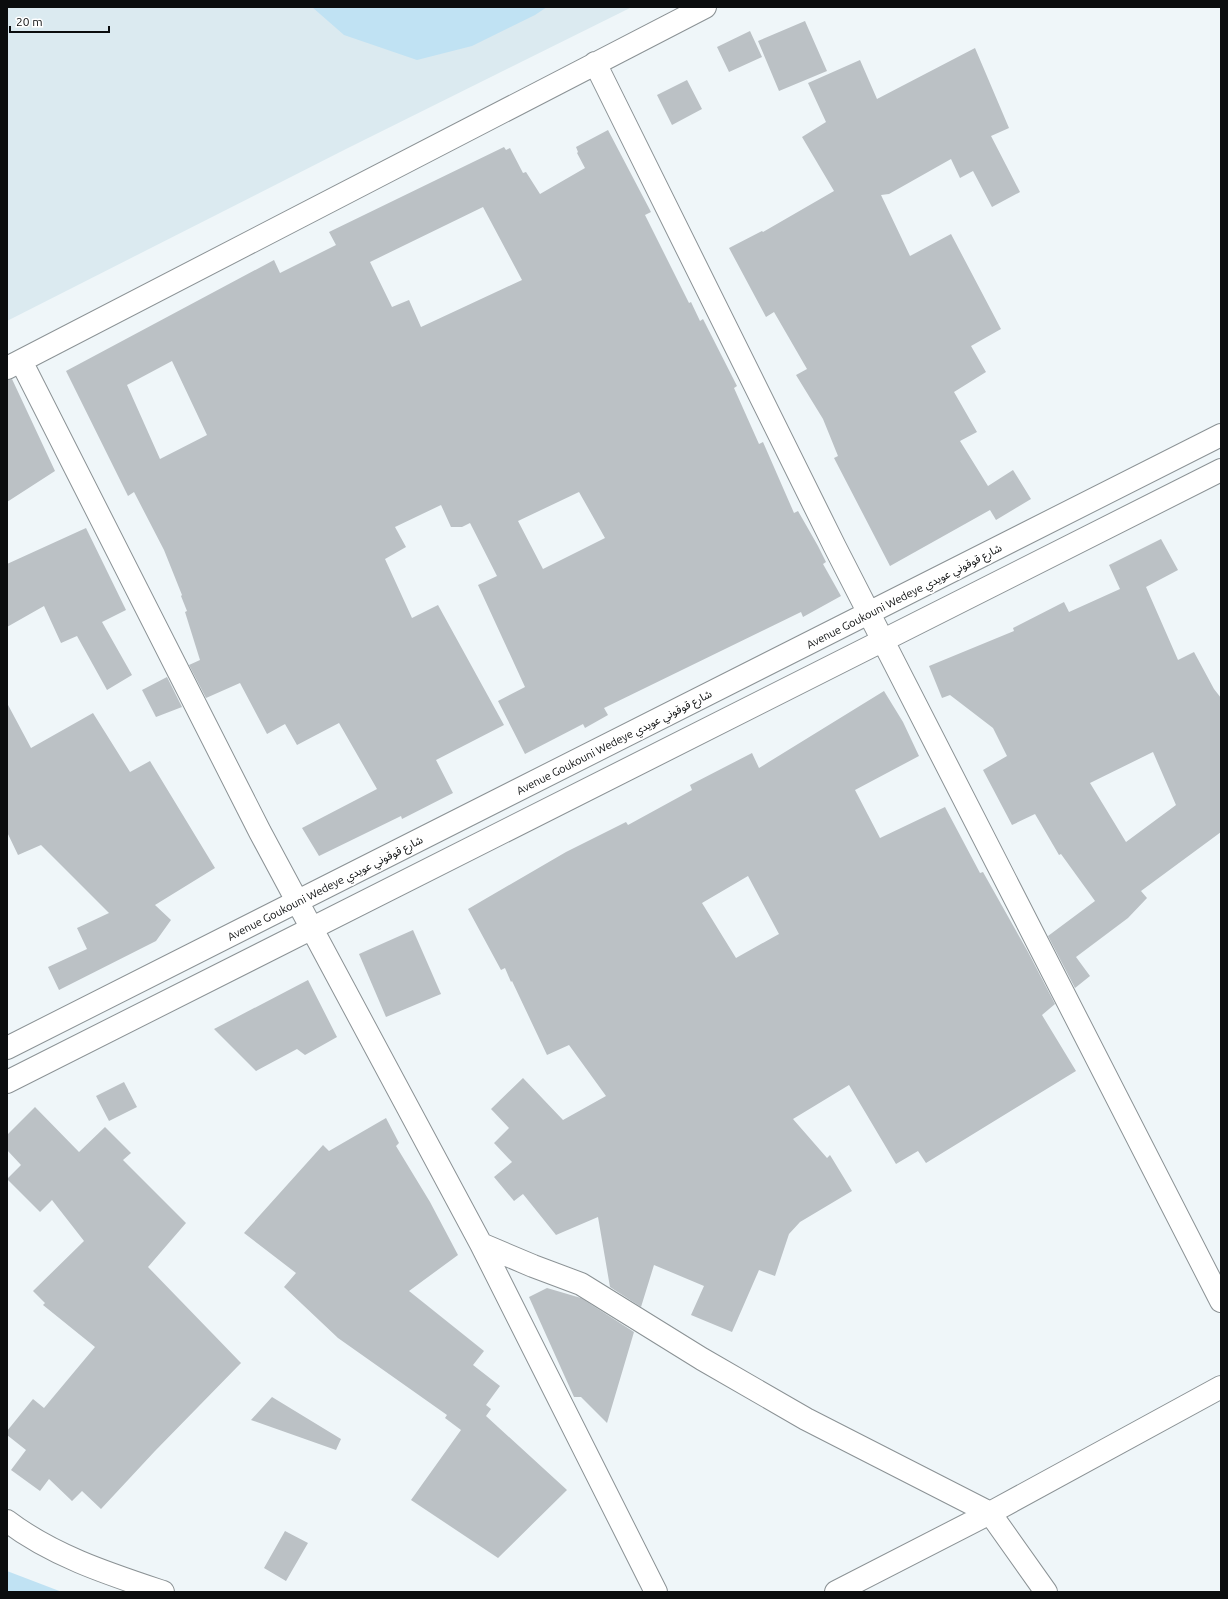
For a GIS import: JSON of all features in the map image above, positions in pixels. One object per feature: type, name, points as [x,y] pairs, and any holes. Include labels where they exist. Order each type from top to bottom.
[{"type":"street","points":[[656,1592],[481,1244],[311,929],[298,901],[260,832],[14,365],[705,7]]},
{"type":"street","points":[[595,63],[870,614],[1221,1300]]},
{"type":"street","name":"Avenue Goukouni Wedeye شارع قوقوني عويدي","points":[[7,1048],[870,614],[1221,435]]},
{"type":"street","points":[[7,1082],[883,639],[1221,470]]},
{"type":"street","points":[[481,1244],[581,1284],[702,1360],[806,1419],[990,1513],[1046,1592]]},
{"type":"street","points":[[836,1592],[990,1513],[1221,1387]]},
{"type":"street","points":[[7,1521],[53,1551],[163,1592]]},
{"type":"shaded area","points":[[7,7],[632,7],[346,149],[7,321]]},
{"type":"shaded area","points":[[312,7],[547,7],[535,15],[472,46],[417,60],[344,35]]},
{"type":"shaded area","points":[[7,1571],[62,1592],[7,1592]]},
{"type":"building","points":[[805,21],[827,71],[779,91],[758,41]]},
{"type":"building","points":[[750,31],[762,57],[729,72],[717,47]]},
{"type":"building","points":[[975,48],[1009,128],[991,136],[1020,192],[992,207],[973,171],[960,178],[951,159],[889,194],[881,195],[910,256],[951,234],[1001,329],[971,346],[986,372],[954,392],[977,432],[960,441],[988,486],[1013,470],[1031,499],[996,520],[990,510],[890,566],[834,458],[838,456],[823,419],[796,375],[807,369],[774,312],[766,317],[729,248],[762,231],[763,232],[834,191],[802,137],[826,122],[808,83],[860,60],[877,99]]},
{"type":"building","points":[[687,80],[702,109],[672,125],[657,95]]},
{"type":"building","points":[[608,130],[651,212],[645,215],[689,303],[691,302],[700,321],[703,319],[737,386],[734,388],[759,444],[763,442],[794,513],[798,511],[818,546],[826,562],[823,564],[841,596],[803,617],[801,612],[604,708],[608,715],[585,728],[583,724],[525,754],[498,701],[525,687],[478,585],[497,576],[470,523],[462,527],[451,527],[441,505],[395,527],[406,547],[385,559],[412,618],[438,605],[504,725],[436,760],[453,793],[402,819],[401,816],[319,856],[302,828],[377,789],[339,723],[297,745],[285,724],[267,734],[240,683],[206,698],[189,665],[200,660],[185,612],[187,611],[181,596],[182,595],[164,550],[134,492],[128,496],[66,371],[274,260],[280,273],[336,245],[329,232],[504,147],[506,150],[510,148],[523,173],[526,172],[540,194],[585,168],[577,153],[576,147]],"holes":[[[483,207],[522,280],[421,327],[409,300],[392,307],[370,262]],[[172,361],[207,435],[160,459],[127,385]],[[579,492],[605,538],[543,569],[518,521]]]},
{"type":"building","points":[[12,379],[55,471],[7,502],[7,380]]},
{"type":"building","points":[[86,528],[126,610],[102,622],[132,675],[107,690],[77,636],[61,643],[44,606],[7,627],[7,564]]},
{"type":"building","points":[[1161,539],[1178,570],[1146,587],[1178,660],[1194,652],[1214,689],[1221,698],[1221,832],[1141,891],[1147,898],[1128,918],[1076,957],[1090,976],[1075,988],[1048,936],[1095,901],[1061,854],[1059,855],[1035,814],[1012,825],[983,770],[1007,756],[993,728],[950,695],[942,698],[929,666],[1014,631],[1013,628],[1064,602],[1069,612],[1120,589],[1109,565]],"holes":[[[1153,752],[1176,805],[1126,842],[1090,783]]]},
{"type":"building","points":[[167,677],[182,707],[156,717],[142,690]]},
{"type":"building","points":[[884,691],[903,722],[919,756],[855,790],[880,838],[945,807],[980,873],[983,872],[1028,952],[1055,1004],[1042,1015],[1076,1071],[926,1163],[918,1151],[896,1164],[849,1085],[793,1119],[827,1158],[830,1155],[852,1191],[800,1222],[789,1234],[775,1276],[759,1270],[732,1332],[691,1315],[704,1286],[654,1265],[641,1307],[610,1287],[598,1217],[556,1235],[523,1194],[514,1201],[494,1177],[512,1162],[494,1143],[509,1128],[491,1109],[523,1078],[563,1120],[606,1096],[569,1045],[547,1055],[505,968],[501,970],[468,909],[566,852],[626,822],[628,825],[692,790],[690,785],[752,753],[759,768]],"holes":[[[748,876],[779,934],[736,958],[702,903]]]},
{"type":"building","points":[[7,703],[31,748],[93,713],[130,772],[150,761],[215,868],[155,905],[171,920],[156,941],[59,990],[48,967],[87,949],[77,928],[109,913],[41,845],[18,855],[7,832]]},
{"type":"building","points":[[413,930],[441,994],[386,1017],[359,954]]},
{"type":"building","points":[[308,980],[337,1037],[305,1055],[297,1049],[256,1071],[214,1029]]},
{"type":"building","points":[[124,1082],[137,1107],[109,1121],[96,1096]]},
{"type":"building","points":[[35,1107],[79,1152],[105,1127],[131,1153],[123,1160],[186,1223],[148,1267],[241,1363],[101,1509],[82,1491],[72,1501],[49,1479],[40,1491],[11,1470],[26,1450],[7,1435],[7,1431],[33,1399],[44,1408],[95,1347],[43,1305],[45,1303],[33,1291],[84,1241],[52,1200],[40,1212],[7,1179],[21,1165],[7,1150],[7,1135]]},
{"type":"building","points":[[386,1118],[399,1143],[396,1146],[430,1202],[458,1255],[409,1291],[484,1351],[473,1365],[500,1386],[486,1405],[491,1409],[486,1416],[567,1490],[498,1558],[411,1500],[461,1430],[445,1418],[447,1415],[338,1338],[284,1287],[296,1273],[244,1233],[323,1145],[329,1151]]},
{"type":"building","points":[[547,1288],[581,1298],[634,1332],[607,1423],[581,1397],[574,1397],[529,1297]]},
{"type":"building","points":[[272,1397],[341,1439],[336,1450],[251,1420]]},
{"type":"building","points":[[285,1531],[308,1543],[286,1581],[264,1568]]}]
